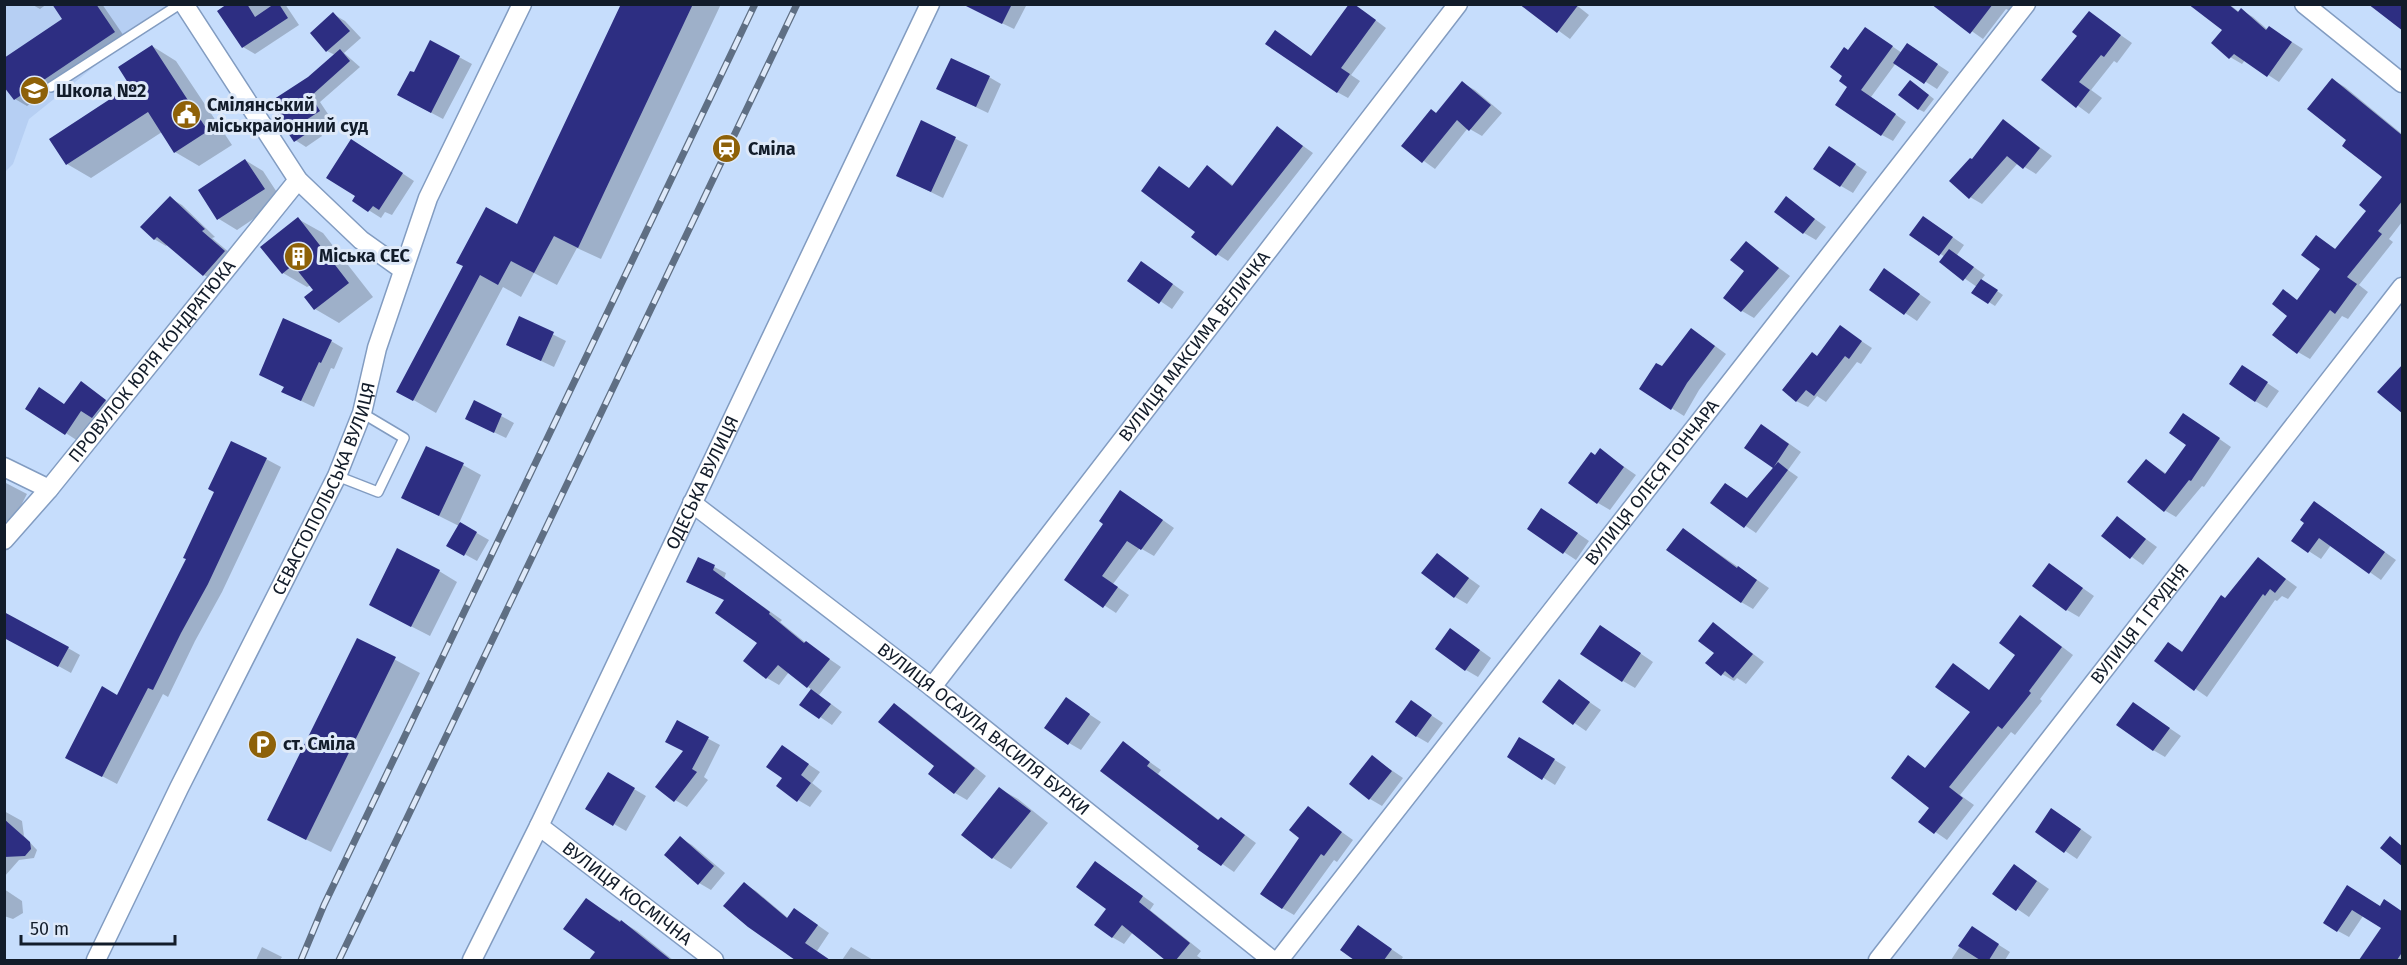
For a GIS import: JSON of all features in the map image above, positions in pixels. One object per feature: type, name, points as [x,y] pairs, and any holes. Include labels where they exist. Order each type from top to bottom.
[{"type":"street","points":[[184,4],[298,180],[361,240],[403,270]]},
{"type":"street","name":"СЕВАСТОПОЛЬСЬКА ВУЛИЦЯ","points":[[96,960],[179,788],[337,476],[362,413],[377,348],[428,198],[522,4]]},
{"type":"street","name":"ОДЕСЬКА ВУЛИЦЯ","points":[[472,960],[539,826],[930,4]]},
{"type":"street","name":"ВУЛИЦЯ МАКСИМА ВЕЛИЧКА","points":[[932,687],[1458,4]]},
{"type":"street","name":"ВУЛИЦЯ ОЛЕСЯ ГОНЧАРА","points":[[1279,960],[2026,4]]},
{"type":"street","points":[[2304,4],[2403,83]]},
{"type":"street","name":"ПРОВУЛОК ЮРІЯ КОНДРАТЮКА","points":[[4,540],[49,489],[298,180]]},
{"type":"street","name":"ВУЛИЦЯ 1 ГРУДНЯ","points":[[1878,960],[2403,287]]},
{"type":"street","points":[[4,467],[49,489]]},
{"type":"street","name":"ВУЛИЦЯ ОСАУЛА ВАСИЛЯ БУРКИ","points":[[692,503],[932,687],[1272,960]]},
{"type":"street","name":"ВУЛИЦЯ КОСМІЧНА","points":[[539,826],[714,960]]},
{"type":"lane","points":[[51,87],[180,4]]},
{"type":"lane","points":[[337,476],[378,492],[404,438],[362,413]]},
{"type":"shaded area","name":"Школа №2","points":[[5,5],[166,5],[172,15],[100,62],[29,119],[13,164],[5,172]]},
{"type":"building","points":[[52,4],[96,4],[115,32],[14,100],[4,87],[4,58],[62,19]]},
{"type":"building","points":[[227,4],[247,4],[255,17],[274,4],[279,4],[288,18],[242,48],[217,11]]},
{"type":"building","points":[[621,4],[693,4],[578,248],[554,236],[534,273],[511,261],[498,285],[480,275],[413,401],[396,392],[463,266],[456,263],[486,207],[517,224]]},
{"type":"building","points":[[962,4],[1012,4],[1002,24]]},
{"type":"building","points":[[1349,4],[1354,4],[1376,20],[1341,68],[1350,74],[1337,93],[1265,44],[1275,30],[1311,56]]},
{"type":"building","points":[[1519,4],[1579,4],[1557,33]]},
{"type":"building","points":[[1931,4],[1993,4],[1970,34]]},
{"type":"building","points":[[2188,4],[2228,4],[2238,12],[2241,8],[2266,30],[2269,26],[2292,42],[2267,77],[2234,54],[2229,59],[2211,43],[2222,30]]},
{"type":"building","points":[[2368,4],[2403,4],[2403,31]]},
{"type":"building","points":[[2089,11],[2121,35],[2104,57],[2101,55],[2079,82],[2090,90],[2076,108],[2041,80],[2077,36],[2072,32]]},
{"type":"building","points":[[333,12],[350,31],[326,52],[310,33]]},
{"type":"building","points":[[1865,27],[1893,46],[1861,90],[1896,114],[1881,136],[1835,105],[1847,87],[1839,81],[1842,76],[1830,67],[1844,47],[1848,50]]},
{"type":"building","points":[[430,40],[460,56],[431,113],[397,95],[410,71],[414,72]]},
{"type":"building","points":[[1907,43],[1938,64],[1924,84],[1893,63]]},
{"type":"building","points":[[152,45],[208,131],[174,153],[148,112],[66,165],[49,139],[130,86],[118,67]]},
{"type":"building","points":[[340,49],[350,61],[311,96],[320,111],[306,120],[312,130],[294,142],[268,103],[308,77]]},
{"type":"building","points":[[951,58],[990,76],[976,107],[936,89]]},
{"type":"building","points":[[2332,78],[2403,136],[2403,200],[2378,231],[2382,234],[2347,277],[2357,284],[2335,314],[2330,310],[2297,354],[2272,335],[2287,316],[2272,304],[2283,289],[2297,300],[2320,269],[2301,255],[2316,235],[2335,249],[2366,211],[2359,205],[2382,177],[2342,146],[2346,140],[2307,109]]},
{"type":"building","points":[[1910,80],[1929,95],[1918,110],[1898,95]]},
{"type":"building","points":[[1462,81],[1491,105],[1469,131],[1457,120],[1422,163],[1401,146],[1431,109],[1436,113]]},
{"type":"building","points":[[2003,119],[2040,148],[2023,169],[2007,156],[1969,199],[1949,181],[1970,158],[1972,159]]},
{"type":"building","points":[[921,120],[956,137],[931,192],[896,176]]},
{"type":"building","points":[[1277,126],[1303,146],[1216,256],[1191,237],[1195,232],[1141,191],[1159,166],[1189,188],[1207,165],[1232,186]]},
{"type":"building","points":[[351,139],[403,173],[379,210],[373,206],[368,212],[352,201],[355,196],[326,178]]},
{"type":"building","points":[[1829,146],[1856,164],[1840,187],[1813,169]]},
{"type":"building","points":[[245,159],[265,189],[217,220],[198,190]]},
{"type":"building","points":[[170,196],[205,229],[202,231],[225,251],[203,276],[157,237],[154,240],[140,227]]},
{"type":"building","points":[[1786,196],[1815,219],[1803,234],[1774,212]]},
{"type":"building","points":[[1923,216],[1953,237],[1939,256],[1909,235]]},
{"type":"building","name":"Міська СЕС","points":[[298,217],[349,283],[314,310],[304,297],[313,290],[293,265],[282,274],[260,247]]},
{"type":"building","points":[[1746,241],[1779,268],[1741,312],[1723,298],[1744,271],[1730,260]]},
{"type":"building","points":[[1949,249],[1974,267],[1963,281],[1939,262]]},
{"type":"building","points":[[1141,261],[1173,284],[1159,304],[1127,281]]},
{"type":"building","points":[[1884,268],[1920,294],[1904,315],[1869,290]]},
{"type":"building","points":[[1981,279],[1998,290],[1988,304],[1971,293]]},
{"type":"building","points":[[519,316],[554,332],[541,361],[506,345]]},
{"type":"building","points":[[283,318],[332,340],[301,401],[281,392],[284,387],[259,375]]},
{"type":"building","points":[[1840,325],[1862,341],[1849,359],[1845,356],[1814,396],[1806,390],[1796,402],[1782,390],[1812,352],[1817,356]]},
{"type":"building","points":[[1691,328],[1715,346],[1687,383],[1671,410],[1639,389],[1656,363],[1662,366]]},
{"type":"building","points":[[2403,364],[2403,414],[2377,392]]},
{"type":"building","points":[[2242,365],[2268,382],[2255,402],[2229,384]]},
{"type":"building","points":[[81,381],[106,400],[92,418],[81,411],[65,435],[25,409],[39,387],[64,404]]},
{"type":"building","points":[[474,400],[502,414],[494,433],[465,419]]},
{"type":"building","points":[[2183,413],[2220,438],[2191,481],[2189,480],[2164,512],[2127,482],[2146,459],[2165,474],[2186,445],[2169,433]]},
{"type":"building","points":[[1761,424],[1789,444],[1773,468],[1744,448]]},
{"type":"building","points":[[231,441],[267,458],[208,584],[153,690],[148,688],[102,777],[65,758],[102,686],[117,695],[186,559],[183,558],[214,492],[208,489]]},
{"type":"building","points":[[426,446],[464,463],[439,516],[401,498]]},
{"type":"building","points":[[1600,448],[1624,467],[1597,504],[1568,483],[1591,452],[1595,455]]},
{"type":"building","points":[[1778,462],[1788,470],[1744,528],[1710,503],[1725,483],[1747,498]]},
{"type":"building","points":[[1120,490],[1163,520],[1141,550],[1127,541],[1102,576],[1118,587],[1103,608],[1064,580],[1103,524],[1099,521]]},
{"type":"building","points":[[2314,501],[2385,552],[2369,574],[2319,538],[2308,553],[2291,541],[2304,523],[2300,520]]},
{"type":"building","points":[[1541,508],[1578,533],[1563,554],[1527,529]]},
{"type":"building","points":[[2117,516],[2146,539],[2130,559],[2101,536]]},
{"type":"building","points":[[460,522],[477,532],[464,556],[446,546]]},
{"type":"building","points":[[1683,528],[1757,580],[1741,603],[1666,550]]},
{"type":"building","points":[[397,548],[440,570],[411,627],[369,605]]},
{"type":"building","points":[[1437,553],[1469,578],[1454,598],[1421,573]]},
{"type":"building","points":[[698,557],[715,565],[713,570],[770,612],[769,614],[804,643],[806,641],[830,659],[807,688],[778,665],[766,679],[743,661],[757,643],[715,613],[724,600],[686,582]]},
{"type":"building","points":[[2258,557],[2286,579],[2275,593],[2270,589],[2265,596],[2263,594],[2194,691],[2154,661],[2168,642],[2182,652],[2221,595],[2225,598]]},
{"type":"building","points":[[2049,563],[2083,588],[2066,611],[2032,586]]},
{"type":"building","points":[[4,612],[69,647],[58,667],[4,638]]},
{"type":"building","points":[[2020,615],[2062,647],[2019,708],[2002,729],[1998,726],[1949,787],[1963,798],[1934,834],[1918,822],[1929,808],[1891,778],[1908,755],[1925,768],[1970,712],[1935,687],[1953,663],[1989,690],[2015,655],[1999,643]]},
{"type":"building","points":[[1713,622],[1753,654],[1733,678],[1725,671],[1721,676],[1705,663],[1714,653],[1698,641]]},
{"type":"building","points":[[1600,625],[1641,653],[1622,682],[1580,654]]},
{"type":"building","points":[[1450,628],[1480,650],[1465,671],[1435,649]]},
{"type":"building","points":[[357,638],[396,657],[306,840],[267,820]]},
{"type":"building","points":[[1559,679],[1590,702],[1573,725],[1542,702]]},
{"type":"building","points":[[811,689],[831,704],[819,719],[799,705]]},
{"type":"building","points":[[1066,697],[1090,714],[1068,745],[1044,728]]},
{"type":"building","points":[[1411,700],[1432,715],[1416,737],[1395,722]]},
{"type":"building","points":[[2133,702],[2170,728],[2153,751],[2116,725]]},
{"type":"building","points":[[894,703],[975,768],[954,794],[928,774],[934,766],[878,722]]},
{"type":"building","points":[[677,720],[709,737],[692,769],[697,772],[674,802],[655,787],[683,751],[665,742]]},
{"type":"building","points":[[1519,737],[1555,759],[1542,780],[1507,757]]},
{"type":"building","points":[[1123,741],[1150,762],[1147,766],[1218,820],[1221,817],[1245,835],[1221,866],[1197,849],[1199,846],[1100,771]]},
{"type":"building","points":[[782,745],[809,764],[801,775],[811,783],[797,802],[776,786],[782,778],[766,767]]},
{"type":"building","points":[[1372,755],[1392,771],[1369,800],[1349,784]]},
{"type":"building","points":[[608,772],[635,788],[613,826],[585,809]]},
{"type":"building","points":[[999,787],[1031,811],[992,859],[961,835]]},
{"type":"building","points":[[1308,806],[1342,832],[1324,856],[1321,854],[1282,909],[1260,894],[1299,838],[1289,830]]},
{"type":"building","points":[[2051,808],[2081,829],[2064,853],[2035,832]]},
{"type":"building","points":[[4,819],[30,842],[31,849],[25,856],[4,857]]},
{"type":"building","points":[[680,836],[714,866],[698,885],[664,855]]},
{"type":"building","points":[[2390,836],[2403,847],[2403,867],[2380,848]]},
{"type":"building","points":[[1095,861],[1143,896],[1139,902],[1190,943],[1176,960],[1165,960],[1122,925],[1112,938],[1094,925],[1106,909],[1076,887]]},
{"type":"building","points":[[2014,864],[2037,881],[2016,911],[1992,894]]},
{"type":"building","points":[[744,882],[787,918],[794,908],[818,925],[805,943],[830,960],[795,960],[748,927],[723,906]]},
{"type":"building","points":[[2347,885],[2380,906],[2384,899],[2403,912],[2403,951],[2397,960],[2359,960],[2381,928],[2352,910],[2337,932],[2323,923]]},
{"type":"building","points":[[586,898],[620,922],[621,920],[671,960],[589,960],[595,952],[563,929]]},
{"type":"building","points":[[1358,925],[1392,949],[1384,960],[1354,960],[1340,950]]},
{"type":"building","points":[[1972,926],[1999,944],[1989,960],[1980,960],[1958,946]]},
{"type":"railway","points":[[301,960],[324,905],[755,4]]},
{"type":"railway","points":[[339,960],[797,4]]},
{"type":"place","name":"Школа №2","points":[[35,91]]},
{"type":"place","name":"Смілянський міськрайонний суд","points":[[186,115]]},
{"type":"place","name":"Сміла","points":[[727,149]]},
{"type":"place","name":"Міська СЕС","points":[[298,256]]},
{"type":"place","name":"ст. Сміла","points":[[262,744]]}]
